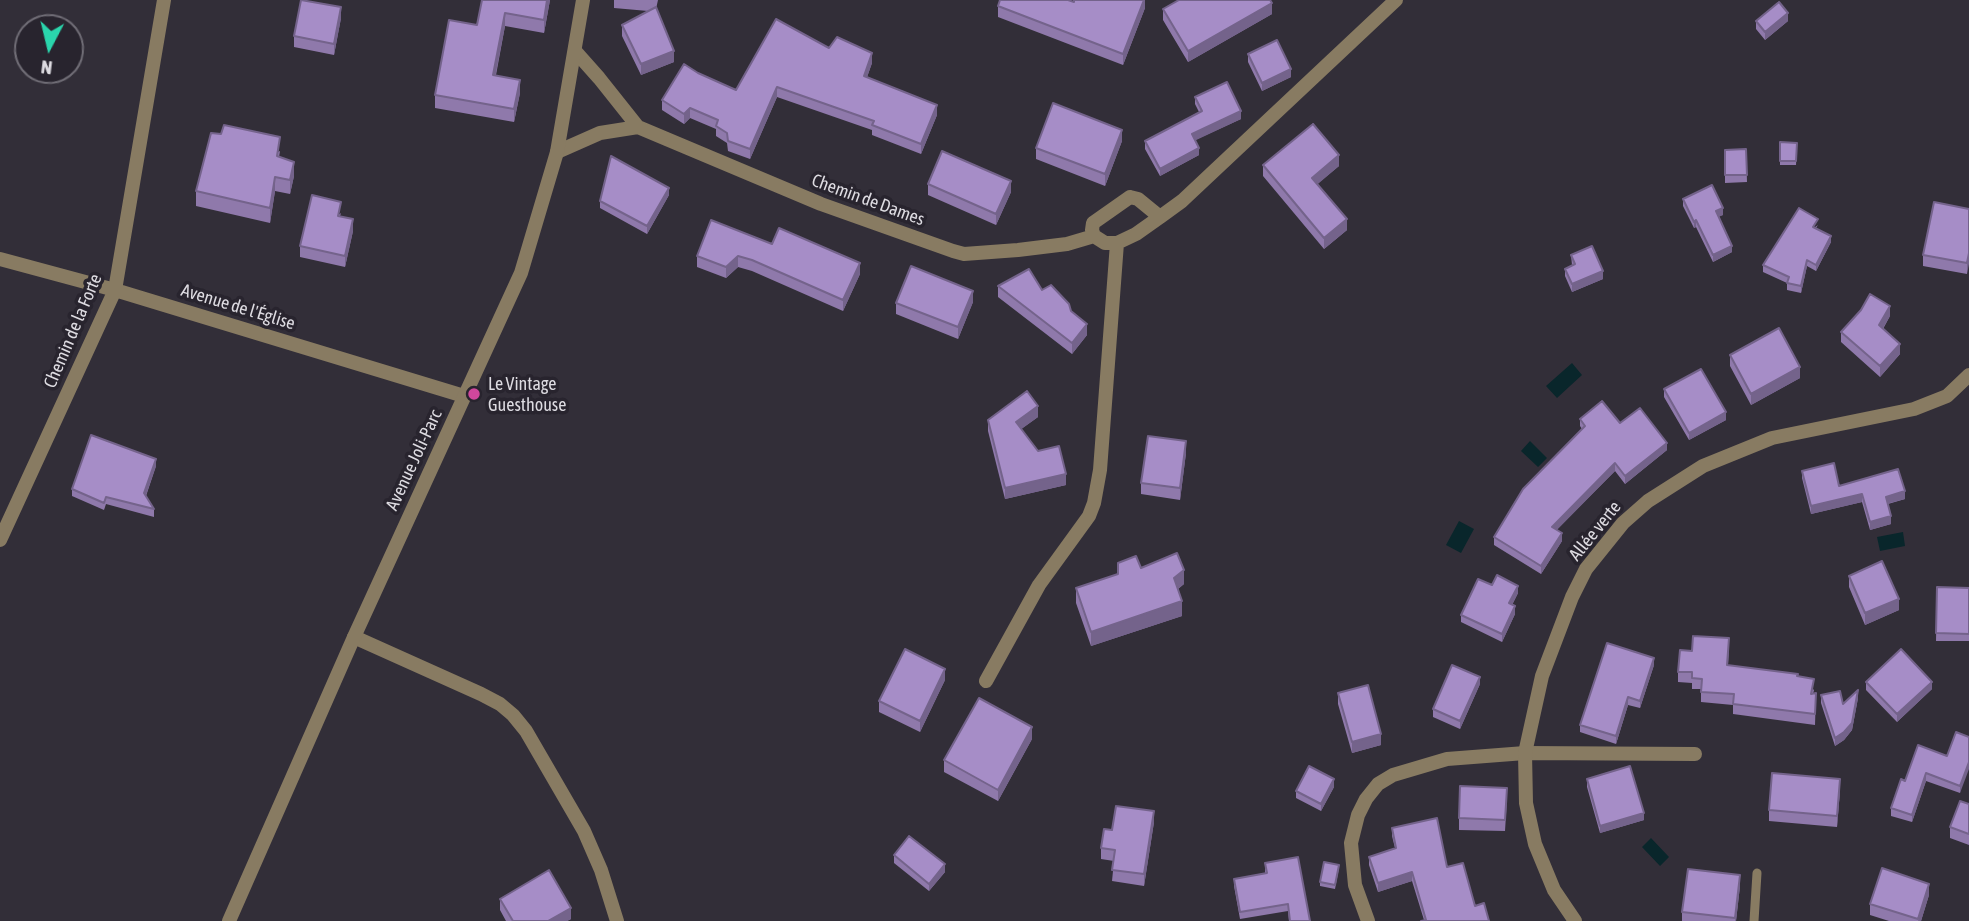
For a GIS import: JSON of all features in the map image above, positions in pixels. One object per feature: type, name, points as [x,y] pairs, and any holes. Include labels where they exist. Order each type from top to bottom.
[{"type":"street","name":"Chemin de la Forte","points":[[0,540],[115,290],[164,0]]},
{"type":"street","name":"Avenue Joli-Parc","points":[[229,921],[354,637],[521,273],[557,152],[583,0]]},
{"type":"street","points":[[1160,216],[1138,199],[1130,197],[1093,223],[1092,230],[1094,236],[1105,243],[1117,243],[1136,234],[1182,201],[1396,0]]},
{"type":"street","points":[[557,152],[600,133],[638,127],[575,51]]},
{"type":"street","name":"Chemin de Dames","points":[[638,127],[821,204],[964,254],[1067,244],[1094,236]]},
{"type":"street","points":[[986,681],[1039,585],[1089,516],[1094,503],[1100,470],[1117,243]]},
{"type":"street","name":"Avenue de l'Église","points":[[0,259],[115,290],[464,396]]},
{"type":"street","name":"Allée verte","points":[[1574,921],[1554,890],[1535,844],[1525,803],[1525,753],[1542,676],[1586,569],[1603,546],[1648,501],[1703,466],[1772,438],[1914,409],[1947,396],[1969,375]]},
{"type":"street","points":[[354,637],[481,694],[513,715],[526,731],[584,831],[601,870],[617,921]]},
{"type":"street","points":[[1368,921],[1355,885],[1351,843],[1358,815],[1378,784],[1405,771],[1447,759],[1525,753],[1695,754]]},
{"type":"lane","points":[[1754,921],[1757,873]]},
{"type":"shaded area","points":[[1572,363],[1582,375],[1557,398],[1546,386]]},
{"type":"shaded area","points":[[1530,441],[1547,458],[1538,467],[1521,451]]},
{"type":"shaded area","points":[[1459,521],[1474,529],[1461,553],[1446,545]]},
{"type":"shaded area","points":[[1903,532],[1905,546],[1880,551],[1877,537]]},
{"type":"shaded area","points":[[1651,838],[1669,857],[1660,866],[1642,847]]},
{"type":"building","points":[[301,0],[341,7],[334,44],[294,36]]},
{"type":"building","points":[[482,0],[547,0],[544,20],[505,13],[493,75],[520,80],[514,109],[435,95],[449,20],[477,25]]},
{"type":"building","points":[[1000,0],[1144,0],[1123,54],[998,6]]},
{"type":"building","points":[[1179,0],[1270,0],[1272,3],[1188,51],[1163,9]]},
{"type":"building","points":[[1779,2],[1788,13],[1765,32],[1756,21]]},
{"type":"building","points":[[656,7],[674,51],[641,64],[622,25]]},
{"type":"building","points":[[776,19],[829,48],[837,37],[872,53],[864,76],[937,105],[921,144],[872,125],[874,121],[777,87],[750,149],[728,141],[727,133],[716,126],[718,120],[690,108],[684,114],[662,100],[684,64],[736,90]]},
{"type":"building","points":[[1277,40],[1291,69],[1262,83],[1248,54]]},
{"type":"building","points":[[1227,82],[1241,111],[1192,134],[1199,148],[1160,169],[1145,141],[1202,111],[1195,97]]},
{"type":"building","points":[[1053,103],[1122,130],[1105,174],[1036,148]]},
{"type":"building","points":[[1313,124],[1339,155],[1312,178],[1347,219],[1324,238],[1263,165]]},
{"type":"building","points":[[224,125],[280,137],[277,156],[294,162],[290,180],[275,177],[270,208],[196,191],[211,133],[221,134]]},
{"type":"building","points":[[1780,142],[1797,143],[1796,161],[1780,161]]},
{"type":"building","points":[[1746,149],[1747,175],[1725,175],[1725,150]]},
{"type":"building","points":[[942,151],[1011,181],[996,214],[928,184]]},
{"type":"building","points":[[611,156],[669,188],[647,226],[600,201]]},
{"type":"building","points":[[1712,185],[1723,208],[1716,211],[1732,246],[1713,255],[1683,199]]},
{"type":"building","points":[[312,195],[341,202],[338,216],[353,219],[345,256],[300,246]]},
{"type":"building","points":[[1934,202],[1969,209],[1967,263],[1923,255]]},
{"type":"building","points":[[1799,208],[1818,219],[1813,227],[1831,236],[1816,265],[1807,260],[1801,286],[1787,283],[1789,277],[1763,265]]},
{"type":"building","points":[[711,220],[772,244],[779,228],[860,263],[843,300],[738,256],[726,267],[697,256]]},
{"type":"building","points":[[1592,246],[1603,271],[1572,284],[1565,269],[1575,264],[1571,255]]},
{"type":"building","points":[[911,266],[973,291],[958,327],[896,303]]},
{"type":"building","points":[[1029,269],[1042,290],[1051,285],[1069,304],[1071,311],[1087,324],[1072,343],[998,286]]},
{"type":"building","points":[[1870,294],[1890,306],[1879,325],[1900,344],[1880,366],[1841,332],[1861,310]]},
{"type":"building","points":[[1779,328],[1800,367],[1751,394],[1730,355]]},
{"type":"building","points":[[1701,369],[1726,412],[1689,433],[1664,389]]},
{"type":"building","points":[[1027,391],[1038,406],[1016,422],[1038,451],[1059,446],[1066,474],[1005,488],[988,420]]},
{"type":"building","points":[[1602,401],[1620,423],[1640,408],[1667,443],[1625,476],[1615,463],[1552,527],[1562,533],[1541,566],[1494,537],[1523,489],[1585,426],[1580,419]]},
{"type":"building","points":[[91,435],[156,459],[144,493],[154,509],[106,497],[104,503],[72,489]]},
{"type":"building","points":[[1148,436],[1186,441],[1180,488],[1141,483]]},
{"type":"building","points":[[1834,463],[1839,486],[1898,469],[1905,491],[1886,497],[1891,516],[1870,522],[1862,494],[1811,506],[1802,471]]},
{"type":"building","points":[[1177,553],[1184,570],[1174,578],[1182,601],[1091,632],[1076,588],[1118,574],[1118,563],[1136,556],[1141,568]]},
{"type":"building","points":[[1882,561],[1899,599],[1865,613],[1849,576]]},
{"type":"building","points":[[1497,575],[1518,586],[1509,603],[1515,606],[1502,634],[1461,615],[1478,579],[1492,585]]},
{"type":"building","points":[[1937,587],[1969,588],[1969,634],[1936,633]]},
{"type":"building","points":[[1693,636],[1729,638],[1727,665],[1798,674],[1797,676],[1814,679],[1811,694],[1816,693],[1815,714],[1733,704],[1734,694],[1701,692],[1702,679],[1692,678],[1692,672],[1678,672],[1680,650],[1692,651]]},
{"type":"building","points":[[1607,643],[1654,658],[1640,701],[1628,697],[1616,736],[1580,725]]},
{"type":"building","points":[[905,649],[945,669],[920,721],[879,701]]},
{"type":"building","points":[[1901,649],[1932,682],[1897,714],[1866,682]]},
{"type":"building","points":[[1452,665],[1480,677],[1460,721],[1433,709]]},
{"type":"building","points":[[1368,685],[1381,734],[1352,742],[1338,693]]},
{"type":"building","points":[[1858,690],[1852,723],[1835,738],[1821,695],[1840,691],[1843,704]]},
{"type":"building","points":[[979,698],[1032,727],[998,790],[944,760]]},
{"type":"building","points":[[1956,732],[1969,737],[1969,762],[1960,786],[1926,773],[1912,815],[1891,808],[1901,779],[1905,781],[1918,745],[1947,756]]},
{"type":"building","points":[[1309,766],[1334,779],[1321,804],[1296,791]]},
{"type":"building","points":[[1630,766],[1644,813],[1600,826],[1587,779]]},
{"type":"building","points":[[1772,773],[1840,779],[1837,816],[1769,810]]},
{"type":"building","points":[[1460,786],[1507,788],[1505,820],[1459,818]]},
{"type":"building","points":[[1960,801],[1969,804],[1969,834],[1950,827]]},
{"type":"building","points":[[1116,806],[1154,811],[1144,874],[1112,870],[1115,850],[1101,848],[1104,829],[1112,830]]},
{"type":"building","points":[[1437,818],[1447,867],[1463,863],[1475,906],[1484,903],[1489,921],[1421,921],[1426,920],[1412,872],[1378,883],[1369,857],[1396,848],[1392,828]]},
{"type":"building","points":[[909,836],[945,864],[929,884],[894,855]]},
{"type":"building","points":[[1298,857],[1310,921],[1290,921],[1288,904],[1240,912],[1234,879],[1267,873],[1265,863]]},
{"type":"building","points":[[1324,862],[1339,865],[1335,885],[1320,882]]},
{"type":"building","points":[[1882,868],[1929,884],[1918,919],[1870,904]]},
{"type":"building","points":[[1688,869],[1740,875],[1735,918],[1682,912]]},
{"type":"building","points":[[549,870],[571,908],[548,921],[513,921],[500,899]]},
{"type":"place","name":"Le Vintage Guesthouse","points":[[474,394]]}]
